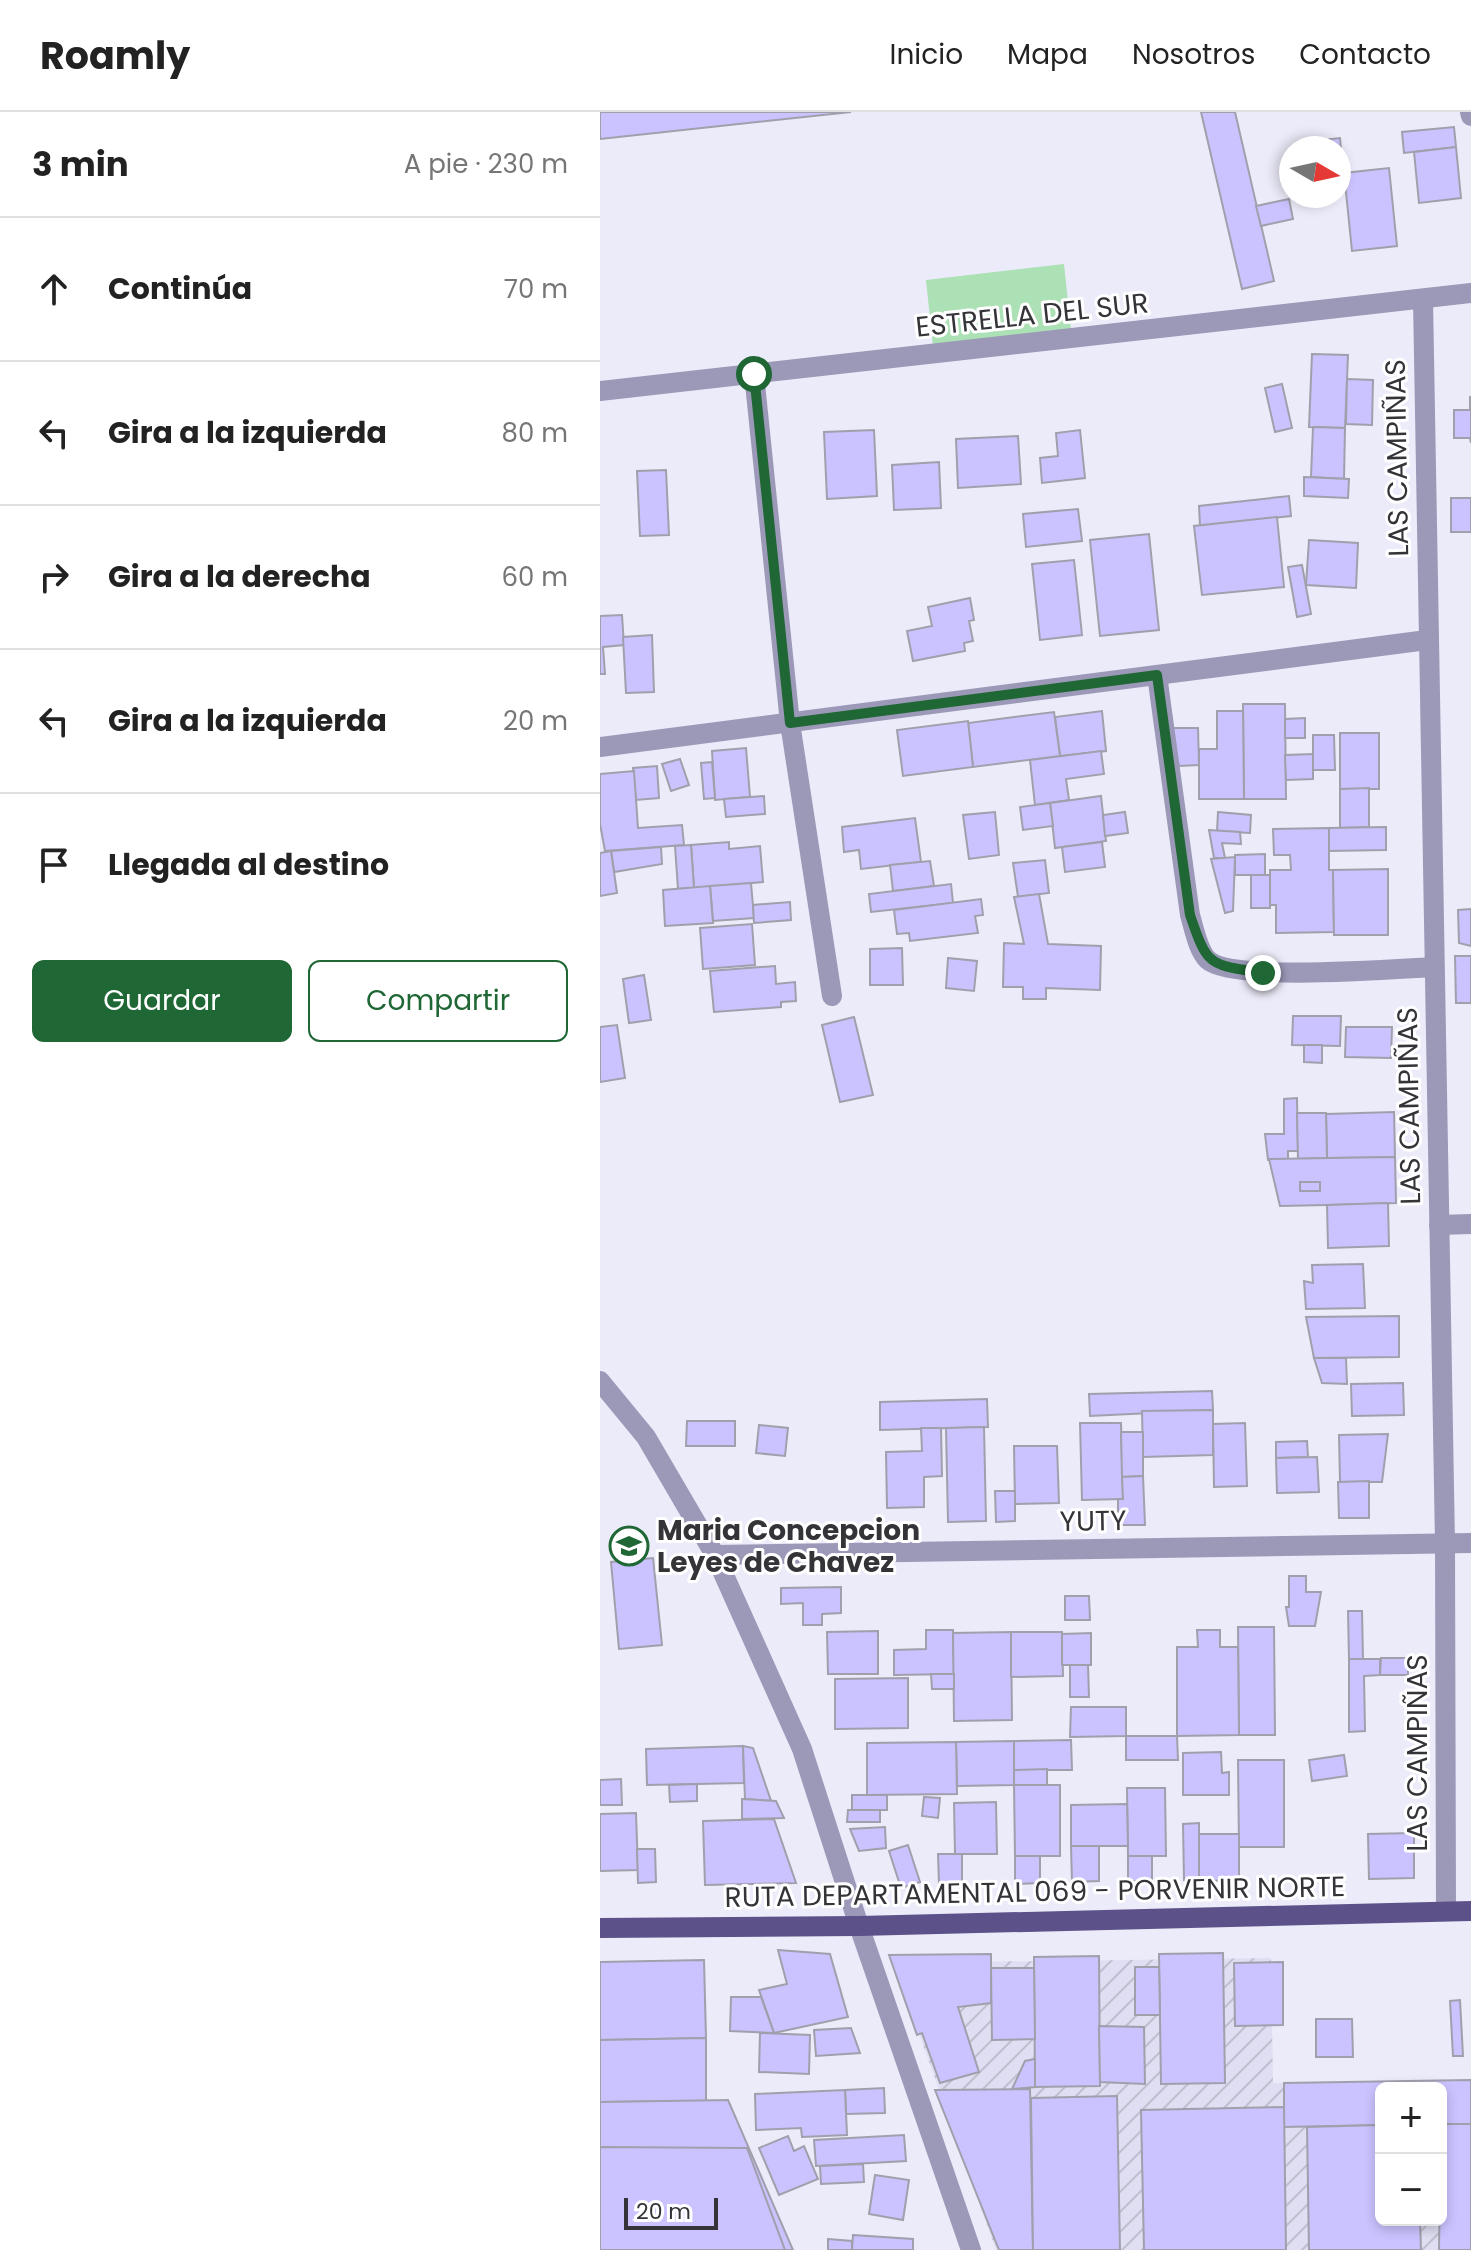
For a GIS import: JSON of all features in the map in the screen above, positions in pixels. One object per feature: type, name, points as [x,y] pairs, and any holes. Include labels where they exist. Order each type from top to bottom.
[{"type":"main road","name":"RUTA DEPARTAMENTAL 069 - PORVENIR NORTE","points":[[600,1928],[859,1926],[1471,1911]]},
{"type":"street","name":"ESTRELLA DEL SUR","points":[[600,391],[1471,293]]},
{"type":"street","name":"LAS CAMPIÑAS","points":[[1423,299],[1445,1543],[1446,1911]]},
{"type":"street","points":[[754,374],[790,723],[832,996]]},
{"type":"street","points":[[600,747],[1427,640]]},
{"type":"street","points":[[1157,675],[1190,915],[1208,960],[1220,966],[1263,973],[1434,967]]},
{"type":"street","points":[[1439,1225],[1471,1224]]},
{"type":"street","points":[[600,1381],[646,1437],[715,1555],[802,1749],[859,1926],[971,2250]]},
{"type":"street","name":"YUTY","points":[[715,1555],[1471,1543]]},
{"type":"shaded area","points":[[1271,1958],[1273,2083],[1375,2082],[1375,2226],[1447,2226],[1447,2082],[1471,2082],[1471,2250],[996,2250],[894,1963]]},
{"type":"green space","points":[[1064,264],[1071,330],[933,346],[926,280]]},
{"type":"building","points":[[600,112],[851,112],[600,139]]},
{"type":"building","points":[[1201,112],[1235,112],[1274,281],[1242,289]]},
{"type":"building","points":[[1454,127],[1456,147],[1404,153],[1402,132]]},
{"type":"building","points":[[1456,147],[1461,198],[1419,203],[1414,152]]},
{"type":"building","points":[[1389,168],[1397,246],[1352,251],[1348,208],[1351,208],[1351,172]]},
{"type":"building","points":[[1279,201],[1279,208],[1291,208],[1293,219],[1261,226],[1256,206]]},
{"type":"building","points":[[1312,354],[1348,355],[1345,428],[1309,427]]},
{"type":"building","points":[[1347,379],[1373,380],[1372,425],[1346,424]]},
{"type":"building","points":[[1282,384],[1292,428],[1275,432],[1265,388]]},
{"type":"building","points":[[1470,397],[1471,443],[1470,438],[1454,438],[1454,410],[1470,410]]},
{"type":"building","points":[[1313,427],[1345,428],[1344,479],[1311,477]]},
{"type":"building","points":[[874,430],[877,496],[827,499],[824,432]]},
{"type":"building","points":[[1080,430],[1085,478],[1042,483],[1040,458],[1058,456],[1056,433]]},
{"type":"building","points":[[1018,436],[1021,484],[958,488],[956,439]]},
{"type":"building","points":[[939,462],[941,508],[894,510],[892,465]]},
{"type":"building","points":[[666,470],[669,535],[640,536],[637,471]]},
{"type":"building","points":[[1304,477],[1349,479],[1348,498],[1304,496]]},
{"type":"building","points":[[1289,496],[1291,516],[1200,526],[1199,506]]},
{"type":"building","points":[[1451,498],[1471,498],[1471,532],[1451,532]]},
{"type":"building","points":[[1078,509],[1082,541],[1026,547],[1023,514]]},
{"type":"building","points":[[1277,517],[1284,587],[1202,595],[1194,526]]},
{"type":"building","points":[[1149,534],[1159,630],[1100,636],[1090,540]]},
{"type":"building","points":[[1309,540],[1358,543],[1356,588],[1306,585]]},
{"type":"building","points":[[1074,560],[1082,635],[1040,640],[1032,564]]},
{"type":"building","points":[[1302,565],[1311,614],[1297,617],[1288,567]]},
{"type":"building","points":[[970,598],[974,620],[969,621],[973,641],[964,643],[965,651],[913,661],[907,631],[932,626],[928,607]]},
{"type":"building","points":[[622,615],[624,645],[603,647],[605,674],[600,674],[600,616]]},
{"type":"building","points":[[652,635],[654,692],[626,693],[623,637]]},
{"type":"building","points":[[1243,704],[1285,704],[1286,799],[1244,799]]},
{"type":"building","points":[[1102,711],[1106,751],[1060,756],[1055,717]]},
{"type":"building","points":[[1217,711],[1243,711],[1244,799],[1199,799],[1199,749],[1217,749]]},
{"type":"building","points":[[1054,712],[1060,756],[973,767],[968,723]]},
{"type":"building","points":[[1305,718],[1305,738],[1285,738],[1285,719]]},
{"type":"building","points":[[968,721],[973,767],[903,776],[897,730]]},
{"type":"building","points":[[1170,728],[1198,728],[1199,765],[1179,766]]},
{"type":"building","points":[[1340,733],[1379,733],[1379,789],[1340,789]]},
{"type":"building","points":[[1313,735],[1334,735],[1335,770],[1313,770]]},
{"type":"building","points":[[746,748],[750,797],[715,800],[712,751]]},
{"type":"building","points":[[1101,751],[1104,774],[1066,779],[1069,800],[1035,805],[1030,760]]},
{"type":"building","points":[[1313,754],[1313,779],[1286,780],[1285,755]]},
{"type":"building","points":[[680,759],[689,785],[671,791],[662,764]]},
{"type":"building","points":[[712,762],[715,798],[704,799],[701,763]]},
{"type":"building","points":[[657,766],[659,798],[636,800],[633,768]]},
{"type":"building","points":[[634,771],[638,828],[682,825],[684,845],[605,851],[600,824],[600,774]]},
{"type":"building","points":[[1369,788],[1369,827],[1340,828],[1340,789]]},
{"type":"building","points":[[764,796],[765,814],[726,817],[724,799]]},
{"type":"building","points":[[1101,796],[1106,841],[1055,848],[1050,803]]},
{"type":"building","points":[[1050,803],[1053,826],[1023,830],[1020,807]]},
{"type":"building","points":[[995,812],[999,855],[969,859],[963,815]]},
{"type":"building","points":[[1125,812],[1128,833],[1105,836],[1103,815]]},
{"type":"building","points":[[1218,812],[1251,815],[1250,833],[1217,831]]},
{"type":"building","points":[[915,818],[921,862],[861,869],[859,850],[844,852],[842,827]]},
{"type":"building","points":[[1386,827],[1386,850],[1329,851],[1329,828]]},
{"type":"building","points":[[1329,828],[1334,932],[1276,933],[1276,905],[1270,905],[1270,870],[1291,870],[1290,855],[1274,855],[1273,829]]},
{"type":"building","points":[[1209,830],[1240,832],[1241,844],[1222,843],[1225,858],[1214,858]]},
{"type":"building","points":[[729,842],[729,849],[760,846],[763,882],[694,888],[691,845]]},
{"type":"building","points":[[1102,842],[1105,867],[1065,872],[1062,847]]},
{"type":"building","points":[[691,845],[694,888],[678,889],[675,846]]},
{"type":"building","points":[[661,847],[662,864],[614,872],[611,851]]},
{"type":"building","points":[[611,851],[617,893],[600,896],[600,853]]},
{"type":"building","points":[[1265,854],[1265,875],[1235,875],[1235,855]]},
{"type":"building","points":[[1235,857],[1233,911],[1225,913],[1211,859]]},
{"type":"building","points":[[1045,860],[1049,893],[1018,897],[1013,863]]},
{"type":"building","points":[[930,861],[934,886],[893,891],[890,865]]},
{"type":"building","points":[[1388,869],[1388,935],[1334,935],[1333,870]]},
{"type":"building","points":[[1251,875],[1270,875],[1270,908],[1251,908]]},
{"type":"building","points":[[751,883],[754,918],[713,921],[710,886]]},
{"type":"building","points":[[951,884],[953,903],[871,912],[869,894]]},
{"type":"building","points":[[710,886],[713,923],[665,926],[663,890]]},
{"type":"building","points":[[1039,894],[1048,944],[1101,946],[1100,990],[1046,988],[1046,999],[1023,999],[1023,987],[1003,987],[1004,943],[1024,944],[1014,897]]},
{"type":"building","points":[[981,899],[983,915],[975,916],[978,933],[910,941],[909,933],[897,934],[894,910]]},
{"type":"building","points":[[790,902],[791,920],[754,923],[753,905]]},
{"type":"building","points":[[1471,909],[1471,946],[1459,943],[1458,910]]},
{"type":"building","points":[[752,924],[755,965],[703,969],[700,928]]},
{"type":"building","points":[[902,948],[903,985],[870,985],[870,949]]},
{"type":"building","points":[[1455,956],[1471,956],[1471,1003],[1456,1003]]},
{"type":"building","points":[[948,958],[977,961],[974,991],[946,988]]},
{"type":"building","points":[[775,966],[776,984],[795,982],[796,1001],[781,1002],[781,1007],[714,1012],[710,971]]},
{"type":"building","points":[[644,975],[651,1020],[629,1023],[623,979]]},
{"type":"building","points":[[1293,1016],[1341,1016],[1340,1046],[1292,1045]]},
{"type":"building","points":[[854,1017],[873,1095],[840,1102],[822,1025]]},
{"type":"building","points":[[617,1025],[625,1078],[600,1082],[600,1027]]},
{"type":"building","points":[[1346,1027],[1392,1027],[1391,1058],[1345,1057]]},
{"type":"building","points":[[1304,1045],[1322,1045],[1322,1063],[1304,1062]]},
{"type":"building","points":[[1297,1098],[1298,1151],[1288,1151],[1288,1159],[1268,1160],[1265,1134],[1284,1134],[1284,1099]]},
{"type":"building","points":[[1394,1112],[1395,1157],[1327,1158],[1326,1114]]},
{"type":"building","points":[[1297,1113],[1326,1113],[1327,1158],[1298,1159]]},
{"type":"building","points":[[1395,1157],[1396,1203],[1280,1206],[1269,1159]]},
{"type":"building","points":[[1300,1182],[1320,1182],[1320,1191],[1300,1191]]},
{"type":"building","points":[[1388,1203],[1389,1246],[1328,1248],[1327,1205]]},
{"type":"building","points":[[1363,1264],[1365,1308],[1306,1309],[1304,1281],[1313,1283],[1312,1265]]},
{"type":"building","points":[[1399,1316],[1399,1357],[1314,1358],[1306,1317]]},
{"type":"building","points":[[1314,1358],[1346,1358],[1347,1384],[1322,1383]]},
{"type":"building","points":[[1403,1383],[1404,1415],[1352,1416],[1351,1384]]},
{"type":"building","points":[[1212,1391],[1213,1410],[1090,1416],[1089,1394]]},
{"type":"building","points":[[987,1399],[988,1427],[880,1430],[880,1402]]},
{"type":"building","points":[[1213,1410],[1213,1455],[1143,1457],[1142,1411]]},
{"type":"building","points":[[687,1421],[735,1421],[735,1446],[686,1446]]},
{"type":"building","points":[[1080,1423],[1121,1423],[1123,1499],[1082,1500]]},
{"type":"building","points":[[1245,1423],[1247,1486],[1214,1487],[1213,1424]]},
{"type":"building","points":[[759,1425],[788,1428],[785,1456],[756,1453]]},
{"type":"building","points":[[984,1427],[986,1521],[948,1522],[946,1428]]},
{"type":"building","points":[[921,1428],[941,1428],[942,1476],[924,1477],[924,1507],[887,1508],[886,1452],[922,1451]]},
{"type":"building","points":[[1121,1432],[1143,1432],[1143,1476],[1122,1477]]},
{"type":"building","points":[[1388,1434],[1382,1482],[1340,1482],[1339,1435]]},
{"type":"building","points":[[1307,1441],[1308,1457],[1276,1458],[1276,1442]]},
{"type":"building","points":[[1014,1446],[1057,1446],[1059,1503],[1015,1504]]},
{"type":"building","points":[[1317,1457],[1319,1492],[1277,1493],[1276,1458]]},
{"type":"building","points":[[1143,1476],[1145,1525],[1118,1525],[1118,1499],[1123,1499],[1122,1477]]},
{"type":"building","points":[[1369,1481],[1369,1518],[1339,1518],[1338,1482]]},
{"type":"building","points":[[995,1491],[1015,1491],[1015,1521],[996,1522]]},
{"type":"building","points":[[653,1558],[662,1645],[619,1649],[611,1562]]},
{"type":"building","points":[[1289,1576],[1306,1576],[1306,1592],[1321,1592],[1315,1626],[1289,1626],[1286,1607],[1289,1607]]},
{"type":"building","points":[[841,1587],[841,1613],[822,1614],[822,1625],[803,1625],[803,1603],[781,1604],[781,1588]]},
{"type":"building","points":[[1065,1596],[1089,1596],[1090,1620],[1065,1620]]},
{"type":"building","points":[[1348,1611],[1362,1611],[1363,1659],[1349,1659]]},
{"type":"building","points":[[1238,1627],[1274,1627],[1275,1735],[1239,1735]]},
{"type":"building","points":[[926,1630],[953,1630],[954,1674],[894,1675],[894,1650],[926,1649]]},
{"type":"building","points":[[1197,1630],[1220,1630],[1220,1647],[1238,1647],[1239,1735],[1177,1736],[1177,1647],[1198,1647]]},
{"type":"building","points":[[878,1631],[878,1674],[828,1674],[827,1632]]},
{"type":"building","points":[[1011,1632],[1012,1720],[954,1721],[953,1633]]},
{"type":"building","points":[[1011,1632],[1062,1632],[1063,1676],[1011,1677]]},
{"type":"building","points":[[1091,1633],[1091,1665],[1062,1665],[1062,1634]]},
{"type":"building","points":[[1381,1658],[1408,1658],[1408,1675],[1380,1675]]},
{"type":"building","points":[[1349,1659],[1380,1659],[1380,1675],[1364,1676],[1365,1731],[1349,1732]]},
{"type":"building","points":[[1070,1665],[1088,1665],[1089,1697],[1070,1697]]},
{"type":"building","points":[[931,1674],[954,1674],[954,1689],[932,1689]]},
{"type":"building","points":[[908,1678],[908,1728],[835,1729],[835,1679]]},
{"type":"building","points":[[1071,1707],[1126,1707],[1126,1736],[1070,1737]]},
{"type":"building","points":[[1126,1736],[1177,1736],[1178,1760],[1126,1760]]},
{"type":"building","points":[[1071,1740],[1072,1770],[1014,1770],[1014,1741]]},
{"type":"building","points":[[1014,1741],[1014,1785],[957,1786],[956,1742]]},
{"type":"building","points":[[956,1742],[957,1794],[867,1795],[867,1743]]},
{"type":"building","points":[[743,1746],[744,1783],[647,1785],[646,1749]]},
{"type":"building","points":[[743,1746],[753,1748],[771,1801],[745,1799]]},
{"type":"building","points":[[1221,1752],[1222,1773],[1229,1772],[1229,1795],[1183,1795],[1183,1753]]},
{"type":"building","points":[[1344,1755],[1347,1776],[1312,1781],[1309,1760]]},
{"type":"building","points":[[1238,1760],[1284,1760],[1284,1847],[1239,1847]]},
{"type":"building","points":[[1047,1769],[1047,1785],[1014,1785],[1014,1770]]},
{"type":"building","points":[[621,1779],[622,1805],[600,1805],[600,1780]]},
{"type":"building","points":[[697,1784],[697,1801],[670,1802],[669,1785]]},
{"type":"building","points":[[1014,1785],[1060,1785],[1060,1856],[1015,1856]]},
{"type":"building","points":[[1127,1788],[1165,1788],[1166,1856],[1128,1856]]},
{"type":"building","points":[[852,1795],[887,1795],[887,1810],[852,1810]]},
{"type":"building","points":[[924,1797],[940,1798],[938,1818],[922,1816]]},
{"type":"building","points":[[742,1799],[776,1801],[784,1818],[742,1819]]},
{"type":"building","points":[[996,1802],[997,1854],[955,1854],[954,1803]]},
{"type":"building","points":[[1127,1804],[1128,1846],[1071,1846],[1071,1805]]},
{"type":"building","points":[[848,1810],[880,1810],[880,1822],[847,1822]]},
{"type":"building","points":[[636,1813],[638,1870],[600,1871],[600,1814]]},
{"type":"building","points":[[774,1819],[796,1883],[705,1885],[703,1821]]},
{"type":"building","points":[[1199,1823],[1199,1881],[1184,1880],[1183,1824]]},
{"type":"building","points":[[885,1827],[886,1848],[859,1851],[850,1829]]},
{"type":"building","points":[[1414,1833],[1414,1878],[1369,1879],[1368,1834]]},
{"type":"building","points":[[1199,1834],[1239,1834],[1239,1880],[1199,1881]]},
{"type":"building","points":[[908,1845],[920,1882],[901,1888],[889,1851]]},
{"type":"building","points":[[1071,1846],[1099,1846],[1099,1881],[1072,1882]]},
{"type":"building","points":[[637,1849],[655,1849],[656,1882],[638,1883]]},
{"type":"building","points":[[938,1854],[962,1854],[962,1883],[939,1884]]},
{"type":"building","points":[[1015,1856],[1040,1856],[1040,1883],[1015,1884]]},
{"type":"building","points":[[1128,1856],[1152,1856],[1152,1881],[1128,1881]]},
{"type":"building","points":[[778,1950],[830,1954],[848,2017],[774,2033],[759,1990],[787,1984]]},
{"type":"building","points":[[1223,1953],[1225,2083],[1161,2084],[1159,1954]]},
{"type":"building","points":[[991,1954],[991,2003],[958,2007],[979,2072],[940,2083],[922,2033],[917,2035],[889,1955]]},
{"type":"building","points":[[1099,1956],[1100,2086],[1035,2087],[1034,1957]]},
{"type":"building","points":[[704,1960],[706,2038],[600,2040],[600,1962]]},
{"type":"building","points":[[1283,1962],[1283,2025],[1235,2026],[1234,1963]]},
{"type":"building","points":[[1135,1967],[1159,1967],[1160,2015],[1135,2015]]},
{"type":"building","points":[[991,1968],[1034,1968],[1035,2039],[992,2040]]},
{"type":"building","points":[[731,1997],[761,1997],[774,2033],[730,2031]]},
{"type":"building","points":[[1460,2000],[1463,2056],[1453,2056],[1450,2001]]},
{"type":"building","points":[[1316,2019],[1352,2019],[1353,2057],[1316,2057]]},
{"type":"building","points":[[1099,2026],[1144,2027],[1145,2084],[1100,2082]]},
{"type":"building","points":[[851,2028],[860,2053],[816,2056],[814,2030]]},
{"type":"building","points":[[760,2033],[810,2035],[809,2074],[759,2072]]},
{"type":"building","points":[[706,2038],[706,2101],[600,2102],[600,2040]]},
{"type":"building","points":[[1035,2059],[1035,2087],[1012,2089],[1025,2061]]},
{"type":"building","points":[[1471,2080],[1471,2124],[1447,2124],[1447,2082],[1375,2082],[1375,2125],[1284,2127],[1284,2083]]},
{"type":"building","points":[[884,2088],[885,2113],[846,2114],[845,2090]]},
{"type":"building","points":[[1030,2089],[1033,2250],[999,2250],[935,2090]]},
{"type":"building","points":[[845,2090],[847,2135],[802,2137],[801,2128],[756,2130],[755,2094]]},
{"type":"building","points":[[1117,2096],[1120,2250],[1033,2250],[1031,2098]]},
{"type":"building","points":[[728,2100],[793,2250],[600,2250],[600,2102]]},
{"type":"building","points":[[1284,2107],[1286,2250],[1144,2250],[1141,2110]]},
{"type":"building","points":[[1447,2124],[1471,2124],[1471,2250],[1439,2250],[1439,2226],[1447,2226]]},
{"type":"building","points":[[1375,2125],[1375,2226],[1420,2226],[1421,2250],[1309,2250],[1307,2127]]},
{"type":"building","points":[[904,2135],[906,2161],[816,2166],[814,2140]]},
{"type":"building","points":[[788,2136],[794,2151],[804,2146],[818,2179],[779,2195],[759,2148]]},
{"type":"building","points":[[600,2147],[747,2148],[785,2250],[600,2250]]},
{"type":"building","points":[[863,2164],[864,2182],[821,2184],[820,2166]]},
{"type":"building","points":[[875,2175],[909,2180],[903,2220],[869,2214]]},
{"type":"building","points":[[853,2235],[913,2239],[913,2250],[852,2250]]},
{"type":"building","points":[[828,2239],[852,2241],[852,2250],[828,2250]]},
{"type":"place","name":"Maria Concepcion Leyes de Chavez","points":[[629,1546]]},
{"type":"route","points":[[754,374],[790,723],[1157,675],[1190,915],[1201,948],[1208,960],[1220,966],[1263,973]]}]
